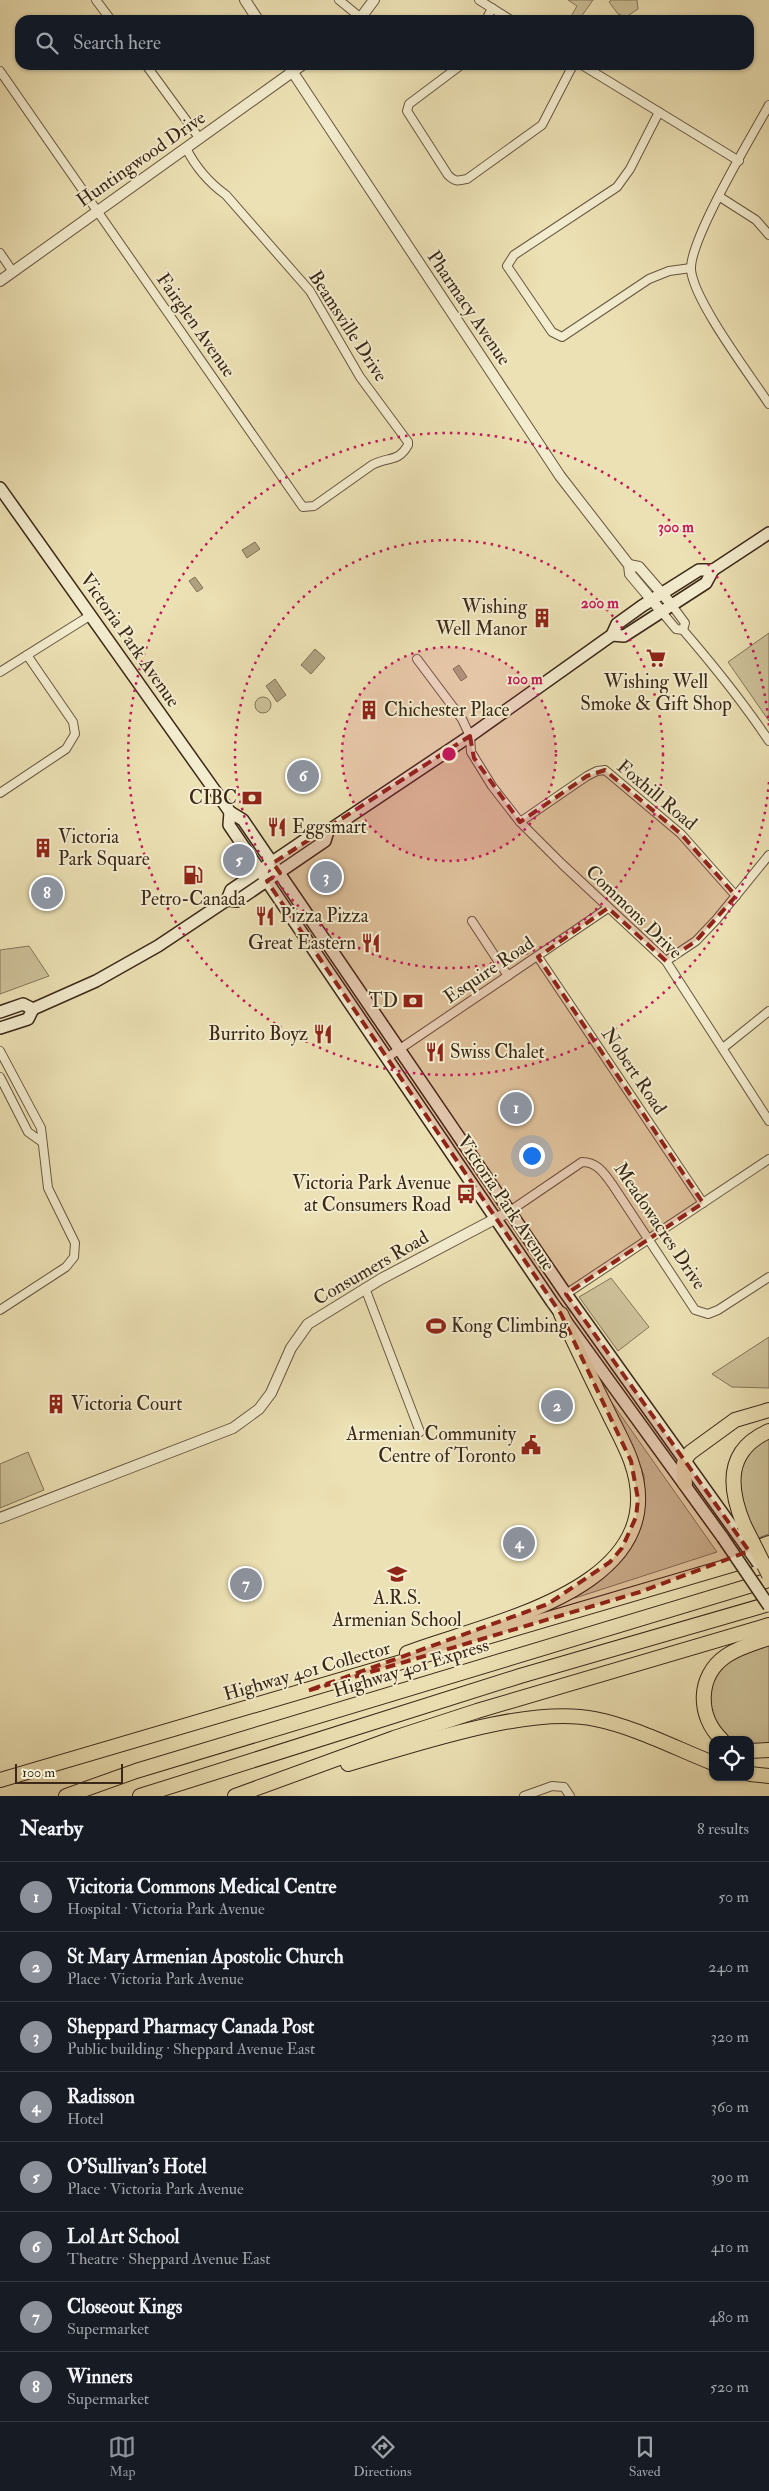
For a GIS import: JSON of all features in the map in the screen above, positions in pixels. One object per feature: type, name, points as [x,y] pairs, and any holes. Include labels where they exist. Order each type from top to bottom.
[{"type":"highway","points":[[307,1691],[427,1645],[548,1604],[597,1574],[622,1548],[636,1517],[638,1499],[636,1480],[631,1461],[561,1314]]},
{"type":"highway","points":[[685,1483],[683,1471],[685,1458],[708,1437],[735,1420],[769,1410]]},
{"type":"highway","points":[[769,1431],[748,1445],[734,1469],[735,1498],[741,1530],[769,1578]]},
{"type":"highway","points":[[640,1592],[769,1543]]},
{"type":"highway","name":"Highway 401 Collector","points":[[0,1780],[769,1554]]},
{"type":"highway","name":"Highway 401 Express","points":[[66,1796],[136,1771],[769,1578]]},
{"type":"highway","points":[[140,1796],[520,1676],[769,1605]]},
{"type":"highway","points":[[235,1796],[394,1738],[769,1625]]},
{"type":"highway","points":[[719,1736],[710,1726],[706,1716],[703,1693],[706,1681],[724,1657],[769,1638]]},
{"type":"highway","points":[[265,1785],[467,1731],[533,1718],[564,1715],[595,1719],[628,1729],[709,1761]]},
{"type":"highway","points":[[0,1771],[192,1724]]},
{"type":"highway","points":[[754,1751],[769,1750]]},
{"type":"highway","points":[[52,1796],[136,1771]]},
{"type":"highway","points":[[754,1774],[769,1776]]},
{"type":"main road","name":"Victoria Park Avenue","points":[[0,488],[230,812],[243,820],[566,1294],[685,1458],[741,1530]]},
{"type":"main road","points":[[612,635],[624,636],[706,582],[713,570],[769,533]]},
{"type":"main road","points":[[0,1028],[28,1019],[33,1009],[96,981],[158,946],[227,900],[231,890],[260,871],[276,868],[325,840],[328,831],[470,736],[612,635],[617,624],[699,570],[713,570]]},
{"type":"main road","name":"Victoria Park Avenue","points":[[230,812],[229,825],[496,1220],[561,1314],[685,1483],[769,1605]]},
{"type":"main road","points":[[227,900],[237,901],[267,881],[276,868]]},
{"type":"main road","points":[[0,1012],[23,1004],[33,1009]]},
{"type":"street","points":[[96,0],[108,15]]},
{"type":"street","points":[[245,0],[255,15]]},
{"type":"street","points":[[339,0],[356,15]]},
{"type":"street","points":[[363,15],[374,0]]},
{"type":"street","points":[[479,0],[503,15]]},
{"type":"street","points":[[488,15],[492,8]]},
{"type":"street","points":[[150,70],[200,139]]},
{"type":"street","name":"Huntingwood Drive","points":[[0,281],[200,139],[287,70]]},
{"type":"street","name":"Pharmacy Avenue","points":[[291,70],[560,476],[629,565],[630,574],[651,601],[676,629],[684,630],[742,700],[769,741]]},
{"type":"street","points":[[454,70],[409,104],[407,111],[448,175],[453,180],[459,181],[467,179],[542,125],[570,70]]},
{"type":"street","points":[[590,70],[739,161]]},
{"type":"street","name":"Fairglen Avenue","points":[[0,71],[303,507],[314,506],[380,461],[398,457]]},
{"type":"street","points":[[769,106],[697,241],[691,268],[693,280],[702,301],[769,404]]},
{"type":"street","points":[[659,112],[630,169],[617,187],[514,255],[507,266],[552,332],[562,337],[649,279],[668,270],[691,268]]},
{"type":"street","name":"Beamsville Drive","points":[[186,148],[193,162],[209,183],[226,195],[310,291],[360,377],[408,442],[404,452],[398,457]]},
{"type":"street","points":[[720,197],[756,220],[769,235]]},
{"type":"street","points":[[0,253],[13,272]]},
{"type":"street","name":"Pharmacy Avenue","points":[[629,565],[639,567],[671,604],[685,623],[684,630]]},
{"type":"street","points":[[0,672],[91,615]]},
{"type":"street","points":[[0,793],[66,749],[75,734],[72,722],[28,654]]},
{"type":"street","points":[[417,659],[462,719],[470,736]]},
{"type":"street","name":"Commons Drive","points":[[470,736],[471,752],[474,758],[492,786],[520,822],[608,908],[666,961],[769,1121]]},
{"type":"street","name":"Foxhill Road","points":[[520,822],[587,776],[597,771],[605,770],[681,834],[736,896]]},
{"type":"street","points":[[666,961],[696,941],[769,855]]},
{"type":"street","name":"Esquire Road","points":[[388,1058],[608,908]]},
{"type":"street","points":[[472,921],[508,976]]},
{"type":"street","name":"Nobert Road","points":[[538,957],[703,1203]]},
{"type":"street","points":[[723,1048],[769,1011]]},
{"type":"street","points":[[0,1051],[41,1128],[48,1188],[75,1243],[74,1257],[66,1267],[0,1310]]},
{"type":"street","points":[[0,1077],[28,1132],[42,1142]]},
{"type":"street","points":[[566,1294],[769,1159]]},
{"type":"street","name":"Meadowacres Drive","points":[[496,1220],[582,1162],[588,1162],[598,1167],[612,1184],[695,1310],[703,1313],[718,1310],[769,1277]]},
{"type":"street","name":"Consumers Road","points":[[0,1518],[233,1428],[259,1409],[271,1393],[291,1348],[308,1324],[365,1288],[496,1220]]},
{"type":"street","points":[[365,1288],[420,1432]]},
{"type":"street","points":[[524,1796],[552,1786],[564,1787],[570,1796]]},
{"type":"highlighted area","points":[[470,736],[474,758],[520,822],[587,776],[605,770],[681,834],[736,896],[696,941],[666,961],[608,908],[538,957],[703,1203],[566,1294],[749,1551],[640,1592],[307,1691],[548,1604],[610,1562],[622,1548],[636,1517],[638,1499],[631,1461],[561,1314],[267,881],[280,873],[273,863]]},
{"type":"shaded area","points":[[568,0],[593,0],[582,15],[572,15],[577,6]]},
{"type":"shaded area","points":[[611,0],[637,0],[638,9],[629,15],[621,15],[609,2]]},
{"type":"shaded area","points":[[255,542],[260,549],[247,558],[242,550]]},
{"type":"shaded area","points":[[195,577],[203,588],[197,592],[189,581]]},
{"type":"shaded area","points":[[769,633],[769,721],[728,662]]},
{"type":"shaded area","points":[[315,649],[325,658],[311,674],[301,665]]},
{"type":"shaded area","points":[[459,665],[467,677],[461,681],[453,669]]},
{"type":"shaded area","points":[[275,679],[286,695],[277,702],[266,686]]},
{"type":"shaded area","points":[[263,697],[271,705],[263,713],[255,705]]},
{"type":"shaded area","points":[[29,946],[49,976],[0,994],[0,950]]},
{"type":"shaded area","points":[[611,1278],[649,1327],[618,1351],[579,1297]]},
{"type":"shaded area","points":[[769,1337],[769,1388],[732,1387],[712,1374]]},
{"type":"shaded area","points":[[603,1390],[717,1552],[575,1598],[570,1595],[610,1569],[635,1540],[644,1500],[644,1475]]},
{"type":"shaded area","points":[[769,1438],[769,1534],[758,1538],[739,1497],[737,1488],[738,1477],[744,1452]]},
{"type":"shaded area","points":[[28,1452],[44,1490],[0,1508],[0,1464]]},
{"type":"shaded area","points":[[769,1643],[769,1744],[754,1746],[754,1736],[727,1736],[716,1723],[712,1713],[710,1701],[714,1679],[720,1669],[733,1658]]},
{"type":"place","name":"Wishing Well Manor","points":[[542,618]]},
{"type":"place","name":"Wishing Well Smoke & Gift Shop","points":[[656,658]]},
{"type":"place","name":"Chichester Place","points":[[369,710]]},
{"type":"place","name":"Lol Art School","points":[[303,776]]},
{"type":"place","name":"CIBC","points":[[252,798]]},
{"type":"place","name":"Eggsmart","points":[[277,827]]},
{"type":"place","name":"Victoria Park Square","points":[[43,848]]},
{"type":"place","name":"O’Sullivan’s Hotel","points":[[239,860]]},
{"type":"place","name":"Petro-Canada","points":[[193,875]]},
{"type":"place","name":"Sheppard Pharmacy Canada Post","points":[[326,877]]},
{"type":"place","name":"Winners","points":[[47,893]]},
{"type":"place","name":"Pizza Pizza","points":[[265,916]]},
{"type":"place","name":"Great Eastern","points":[[371,943]]},
{"type":"place","name":"TD","points":[[413,1001]]},
{"type":"place","name":"Burrito Boyz","points":[[323,1034]]},
{"type":"place","name":"Swiss Chalet","points":[[435,1052]]},
{"type":"place","name":"Vicitoria Commons Medical Centre","points":[[516,1108]]},
{"type":"place","name":"Victoria Park Avenue at Consumers Road","points":[[466,1194]]},
{"type":"place","name":"Kong Climbing","points":[[436,1326]]},
{"type":"place","name":"Victoria Court","points":[[56,1404]]},
{"type":"place","name":"St Mary Armenian Apostolic Church","points":[[557,1406]]},
{"type":"place","name":"Armenian Community Centre of Toronto","points":[[531,1445]]},
{"type":"place","name":"Radisson","points":[[519,1543]]},
{"type":"place","name":"A.R.S. Armenian School","points":[[397,1574]]},
{"type":"place","name":"Closeout Kings","points":[[246,1584]]}]
